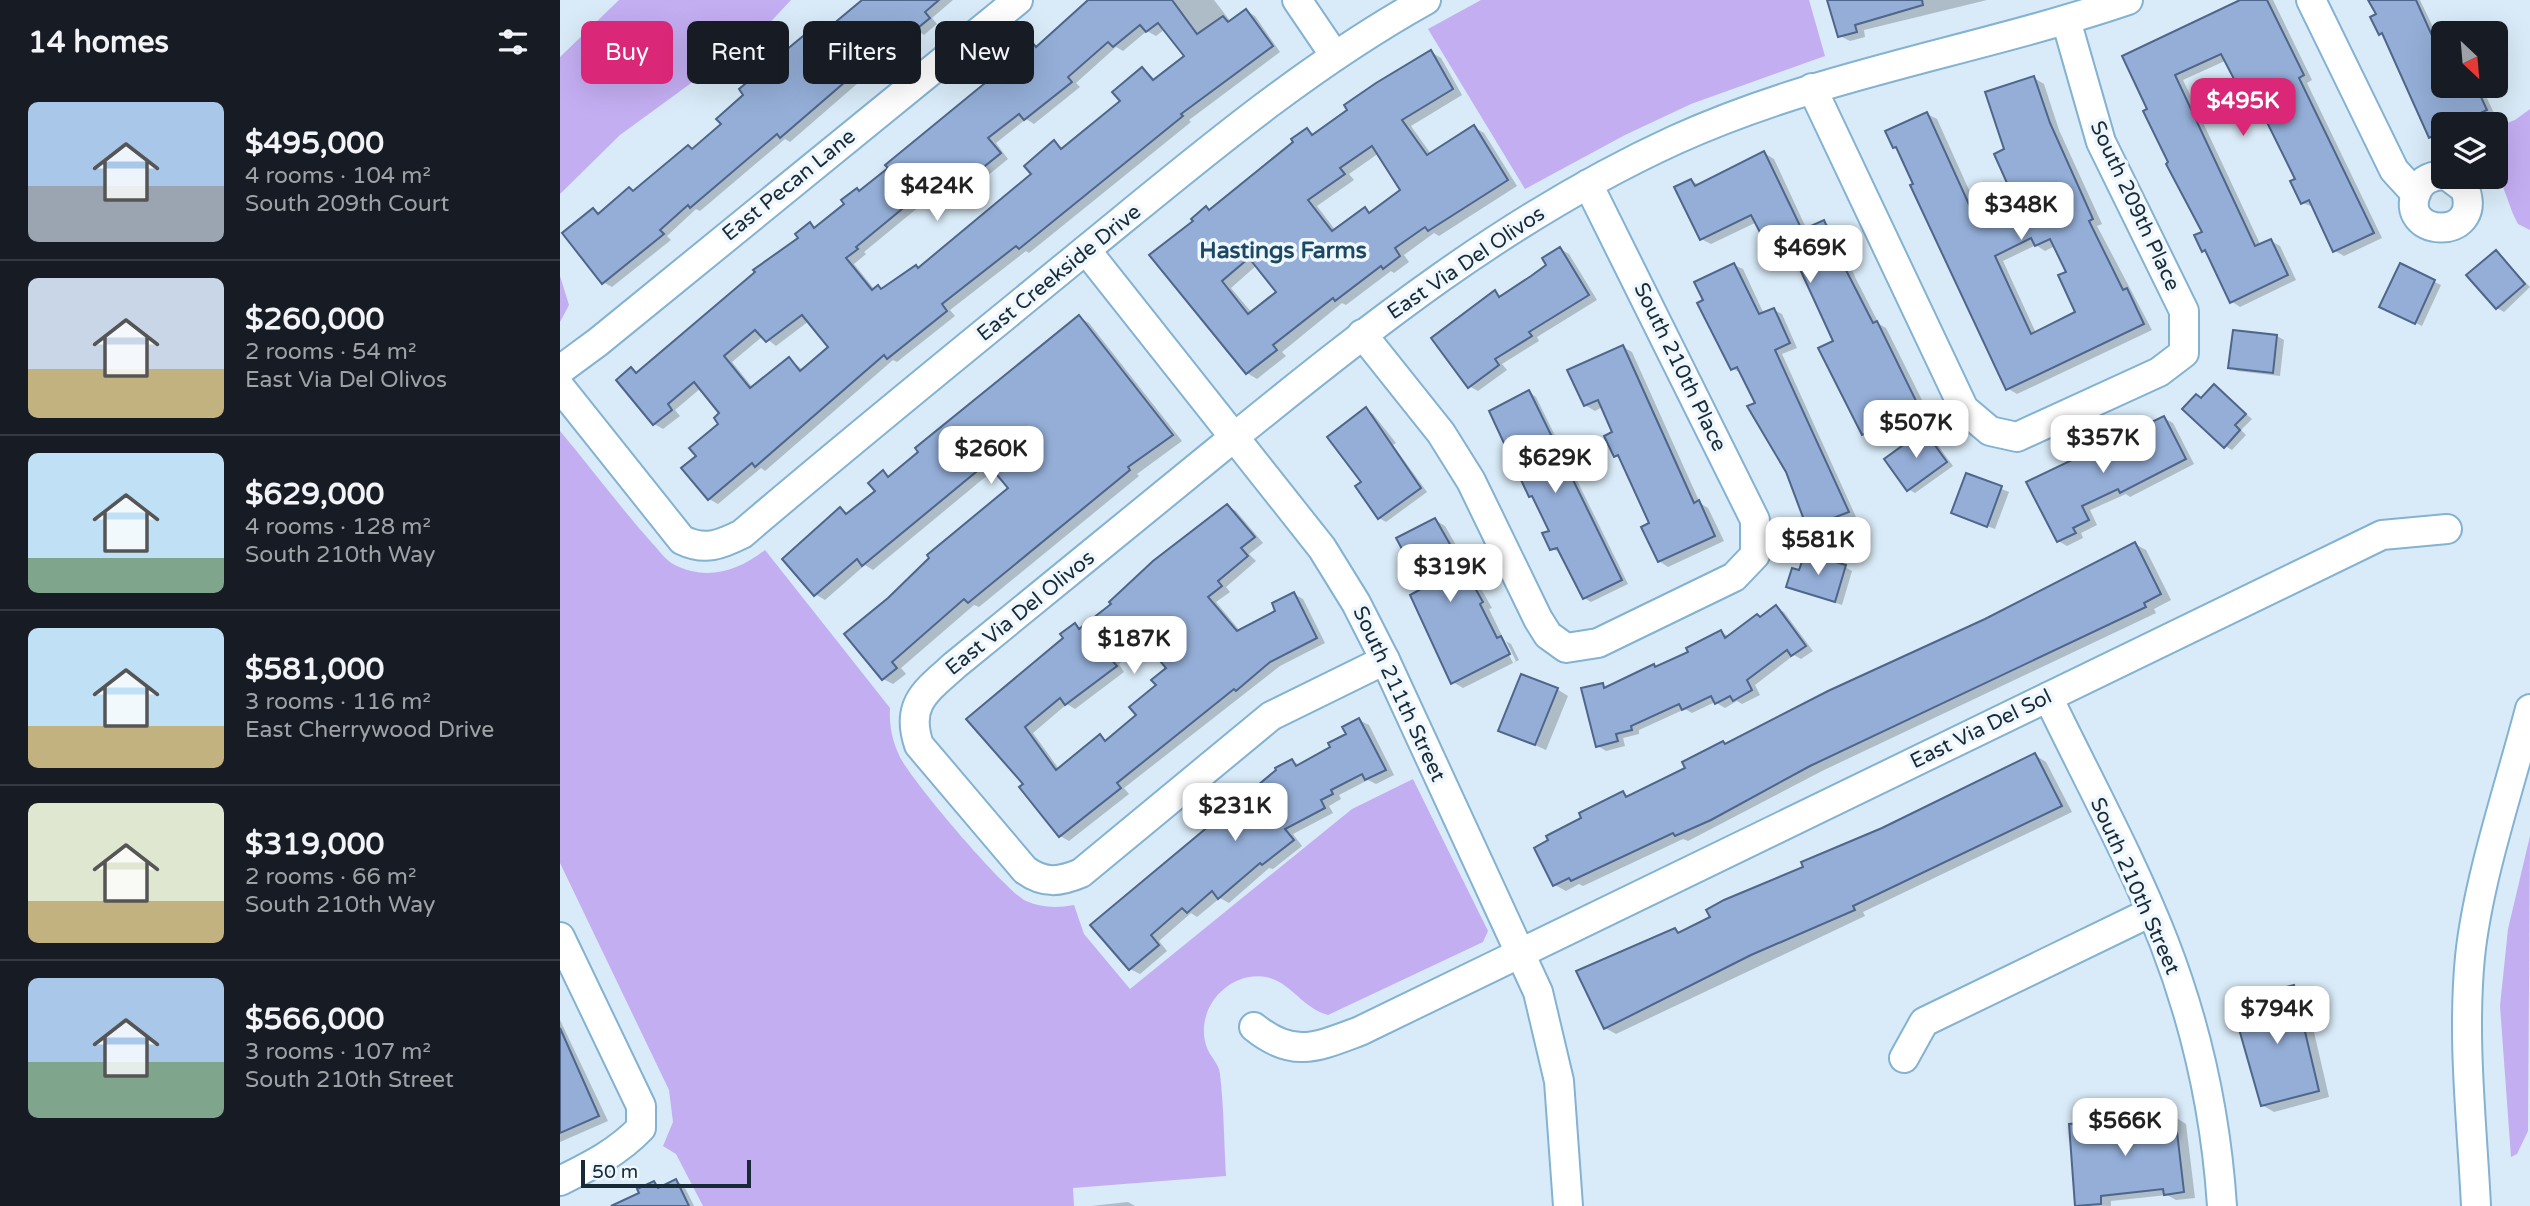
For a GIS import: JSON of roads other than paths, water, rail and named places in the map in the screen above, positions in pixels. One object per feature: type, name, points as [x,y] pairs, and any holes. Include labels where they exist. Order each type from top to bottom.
[{"type":"street","name":"East Pecan Lane","points":[[560,370],[1018,0]]},
{"type":"street","points":[[1297,0],[1335,56]]},
{"type":"street","name":"East Creekside Drive","points":[[560,387],[668,526],[682,540],[697,547],[719,546],[742,534],[1224,139],[1335,56],[1426,0]]},
{"type":"street","name":"East Via Del Olivos","points":[[1385,660],[1271,716],[1081,873],[1055,882],[1035,878],[1025,870],[919,745],[913,716],[923,693],[956,665],[1362,334],[1502,234],[1588,184],[1678,139],[1812,88],[2066,20],[2128,0]]},
{"type":"street","points":[[2311,0],[2394,170],[2415,193]]},
{"type":"street","name":"South 209th Place","points":[[1812,88],[1964,408],[1990,431],[2017,437],[2159,372],[2184,353],[2184,311],[2101,142],[2066,20]]},
{"type":"street","points":[[2431,179],[2426,180],[2415,193],[2415,211],[2426,225],[2444,229],[2452,227],[2465,215],[2468,198],[2463,189]]},
{"type":"street","name":"South 210th Place","points":[[1362,334],[1441,433],[1471,481],[1538,620],[1548,635],[1566,648],[1598,643],[1734,577],[1755,555],[1755,520],[1588,184]]},
{"type":"street","name":"South 211th Street","points":[[1086,250],[1322,548],[1356,603],[1385,660],[1538,992],[1553,1048],[1561,1106],[1568,1206]]},
{"type":"street","name":"East Via Del Sol","points":[[1254,1027],[1273,1043],[1298,1048],[1326,1043],[1360,1031],[2382,536],[2446,529]]},
{"type":"street","name":"South 210th Street","points":[[2048,697],[2151,912],[2178,979],[2202,1063],[2216,1141],[2222,1206]]},
{"type":"street","points":[[2476,1206],[2468,1037],[2470,956],[2477,913],[2530,709]]},
{"type":"street","points":[[1904,1058],[1924,1022],[2151,912]]},
{"type":"street","points":[[560,937],[641,1105],[640,1128],[625,1145],[604,1160],[560,1181]]},
{"type":"district","name":"Hastings Farms","points":[[1283,251]]}]
